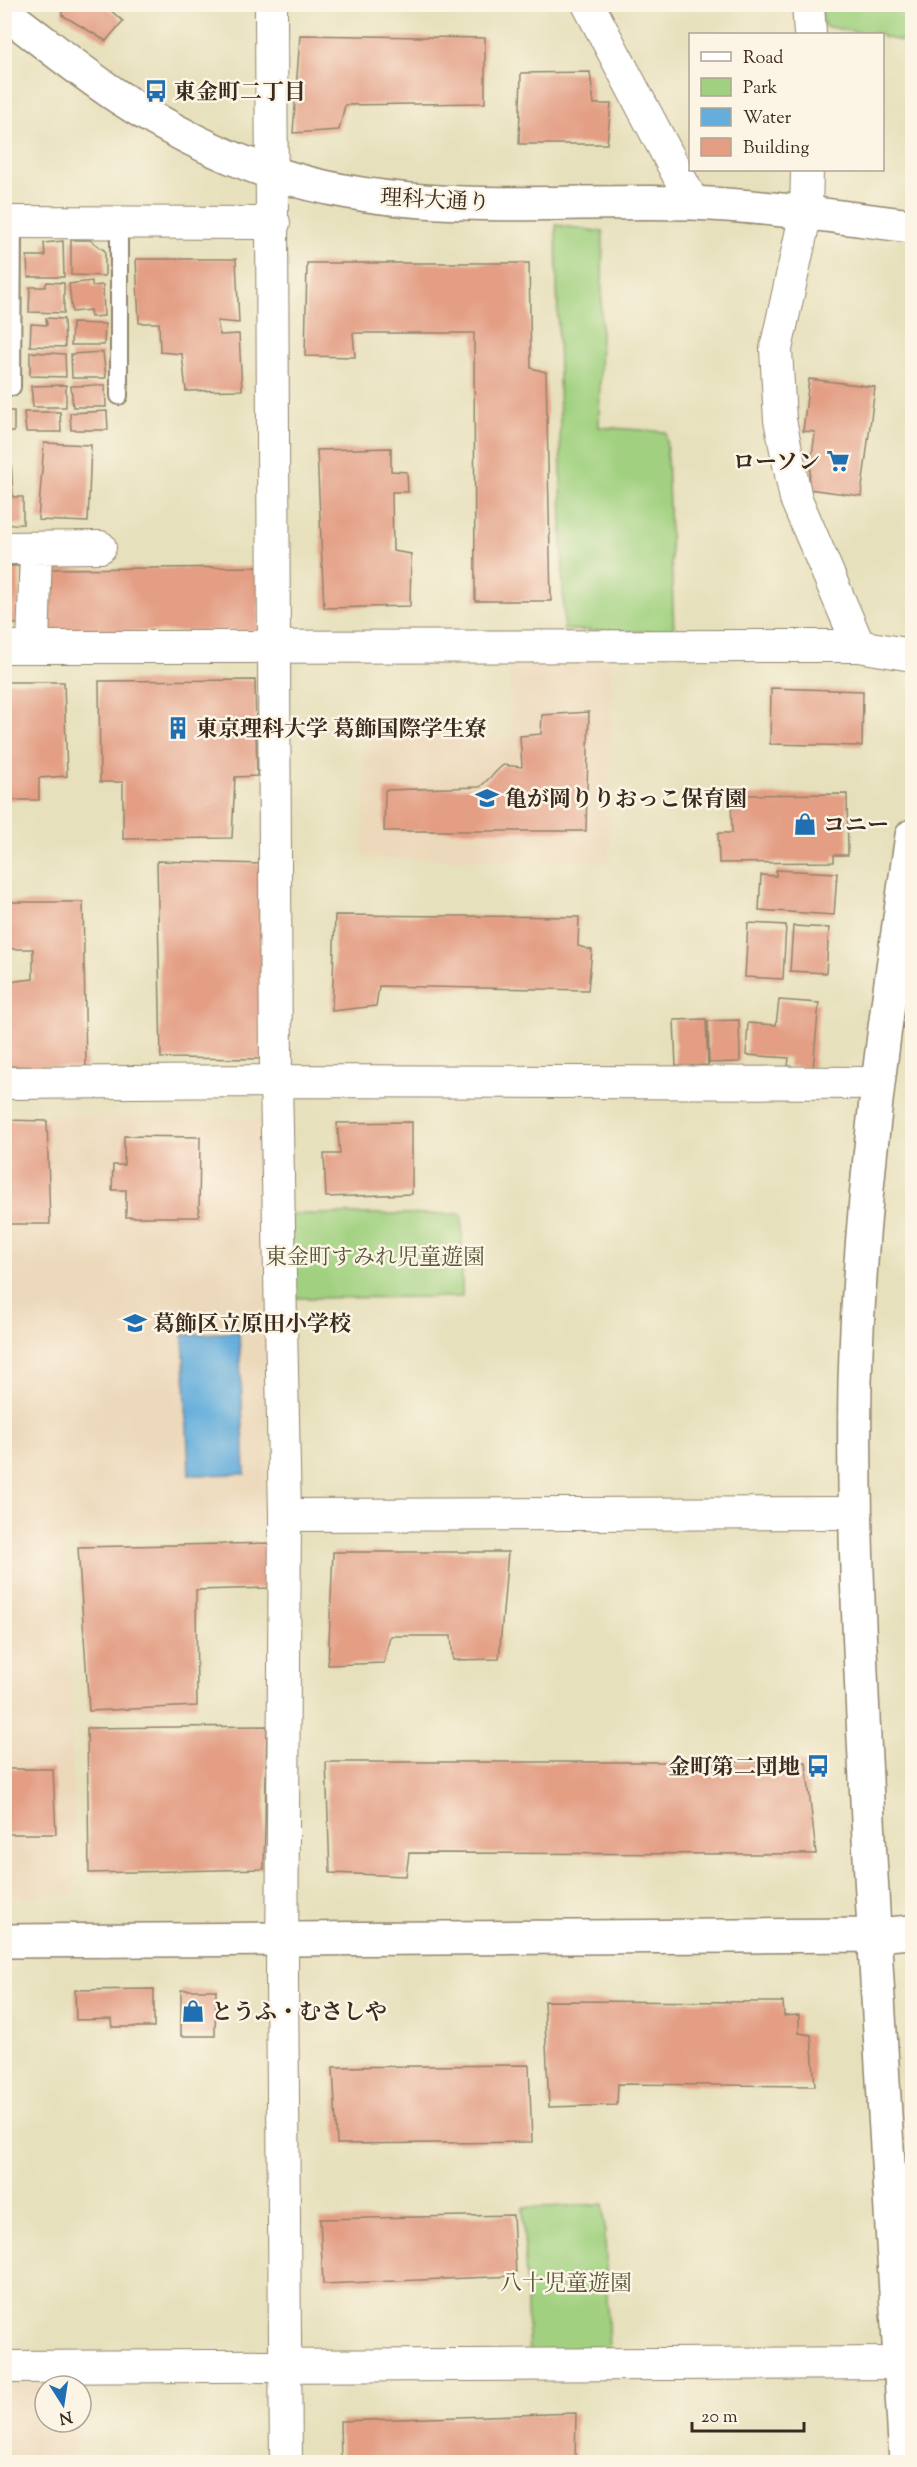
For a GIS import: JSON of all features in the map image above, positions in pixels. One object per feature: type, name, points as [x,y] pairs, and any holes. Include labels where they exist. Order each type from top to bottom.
[{"type":"street","points":[[271,4],[276,646],[276,1081],[285,1515],[282,1938],[286,2463]]},
{"type":"street","points":[[588,4],[693,203]]},
{"type":"street","points":[[808,4],[810,33]]},
{"type":"street","name":"理科大通り","points":[[6,11],[117,96],[189,138],[273,174],[338,192],[428,202],[693,203],[806,212],[912,226]]},
{"type":"street","points":[[807,171],[806,212],[776,349],[780,420],[796,499],[859,646]]},
{"type":"street","points":[[9,222],[274,224]]},
{"type":"street","points":[[4,548],[100,547]]},
{"type":"street","points":[[36,548],[19,647],[743,648],[859,646],[912,655]]},
{"type":"street","points":[[906,2463],[873,1935],[854,1513],[855,1377],[865,1216],[878,1083],[912,836]]},
{"type":"street","points":[[4,1083],[276,1081],[878,1083]]},
{"type":"street","points":[[285,1515],[854,1513]]},
{"type":"street","points":[[4,1941],[873,1935],[912,1932]]},
{"type":"street","points":[[4,2367],[900,2363]]},
{"type":"lane","points":[[9,222],[12,387]]},
{"type":"lane","points":[[119,222],[119,396]]},
{"type":"shaded area","name":"亀が岡りりおっこ保育園","points":[[509,658],[611,661],[610,862],[363,858],[365,734],[511,738]]},
{"type":"shaded area","name":"葛飾区立原田小学校","points":[[5,1114],[263,1118],[268,1528],[67,1536],[75,1895],[5,1897]]},
{"type":"shaded area","points":[[5,2383],[33,2383],[33,2434],[77,2434],[78,2462],[5,2462]]},
{"type":"green space","points":[[821,5],[912,5],[912,43],[884,37],[884,33],[862,33],[824,26]]},
{"type":"green space","points":[[556,225],[603,232],[599,427],[666,432],[674,632],[564,630]]},
{"type":"green space","name":"東金町すみれ児童遊園","points":[[288,1214],[462,1214],[462,1297],[287,1298]]},
{"type":"green space","name":"八十児童遊園","points":[[604,2204],[609,2356],[529,2357],[523,2208]]},
{"type":"water","points":[[239,1332],[245,1474],[189,1475],[183,1335]]},
{"type":"building","points":[[62,4],[112,4],[109,9],[123,21],[106,41],[62,15]]},
{"type":"building","points":[[300,35],[485,38],[485,103],[345,105],[339,130],[293,133]]},
{"type":"building","points":[[590,72],[594,104],[611,104],[607,144],[519,144],[521,73]]},
{"type":"building","points":[[71,240],[90,240],[105,251],[105,276],[71,275]]},
{"type":"building","points":[[63,241],[64,277],[28,277],[27,256],[45,256],[44,243]]},
{"type":"building","points":[[136,259],[236,259],[239,323],[217,321],[220,335],[239,334],[242,390],[186,391],[182,354],[160,352],[159,323],[139,323]]},
{"type":"building","points":[[307,263],[529,263],[531,368],[546,372],[551,601],[475,601],[474,333],[353,333],[355,357],[305,356]]},
{"type":"building","points":[[92,281],[92,286],[103,285],[104,316],[91,317],[90,310],[72,312],[69,284]]},
{"type":"building","points":[[47,282],[64,283],[64,313],[29,312],[30,287],[45,287]]},
{"type":"building","points":[[46,318],[64,319],[65,347],[30,346],[31,324],[47,325]]},
{"type":"building","points":[[72,323],[105,324],[104,345],[71,345]]},
{"type":"building","points":[[30,352],[65,354],[66,377],[30,376]]},
{"type":"building","points":[[103,352],[106,378],[72,378],[71,354]]},
{"type":"building","name":"ローソン","points":[[809,379],[875,387],[861,496],[808,489],[815,432],[803,431]]},
{"type":"building","points":[[66,385],[66,407],[33,407],[31,386]]},
{"type":"building","points":[[105,385],[106,407],[73,407],[71,386]]},
{"type":"building","points":[[5,411],[14,411],[14,432],[5,432]]},
{"type":"building","points":[[107,411],[108,430],[71,430],[70,413]]},
{"type":"building","points":[[24,412],[60,412],[61,432],[26,432]]},
{"type":"building","points":[[4,440],[10,440],[13,497],[23,497],[23,524],[4,525]]},
{"type":"building","points":[[44,443],[91,445],[88,522],[38,520]]},
{"type":"building","points":[[391,448],[391,471],[407,472],[408,492],[392,492],[393,551],[411,554],[410,606],[324,608],[317,450]]},
{"type":"building","points":[[4,566],[19,566],[20,624],[4,624]]},
{"type":"building","points":[[260,567],[258,631],[46,632],[48,569]]},
{"type":"building","name":"東京理科大学 葛飾国際学生寮","points":[[255,680],[257,776],[235,777],[232,838],[123,839],[123,782],[100,782],[99,681]]},
{"type":"building","points":[[4,682],[64,682],[67,776],[39,778],[39,800],[4,800]]},
{"type":"building","points":[[771,688],[863,691],[862,746],[770,744]]},
{"type":"building","points":[[589,712],[586,831],[384,831],[385,790],[480,787],[503,765],[522,767],[520,736],[541,734],[542,715]]},
{"type":"building","points":[[847,794],[848,855],[834,855],[834,862],[719,863],[718,833],[732,833],[731,795]]},
{"type":"building","points":[[157,861],[263,864],[269,1059],[161,1058]]},
{"type":"building","points":[[776,870],[837,873],[834,915],[759,910],[761,875],[776,876]]},
{"type":"building","points":[[4,902],[83,902],[86,1068],[4,1066],[6,982],[33,979],[33,949],[4,949]]},
{"type":"building","points":[[335,915],[579,917],[578,946],[592,950],[588,990],[379,986],[376,1006],[332,1011]]},
{"type":"building","points":[[748,923],[786,925],[783,979],[745,977]]},
{"type":"building","points":[[793,926],[829,928],[826,973],[790,971]]},
{"type":"building","points":[[779,1000],[819,1003],[813,1069],[788,1066],[789,1058],[746,1055],[748,1023],[776,1025]]},
{"type":"building","points":[[706,1019],[708,1065],[676,1067],[674,1020]]},
{"type":"building","points":[[739,1020],[740,1062],[709,1063],[708,1021]]},
{"type":"building","points":[[4,1120],[47,1121],[50,1224],[4,1224]]},
{"type":"building","points":[[412,1122],[412,1194],[326,1197],[324,1154],[340,1154],[337,1123]]},
{"type":"building","points":[[124,1136],[200,1137],[199,1217],[126,1217],[126,1190],[112,1190],[113,1165],[124,1165]]},
{"type":"building","points":[[270,1543],[270,1588],[196,1590],[197,1706],[89,1711],[78,1547]]},
{"type":"building","points":[[333,1552],[508,1552],[499,1659],[453,1660],[451,1636],[390,1636],[384,1663],[328,1665]]},
{"type":"building","points":[[267,1726],[264,1869],[89,1873],[87,1728]]},
{"type":"building","points":[[326,1762],[806,1762],[816,1854],[409,1853],[406,1876],[330,1873]]},
{"type":"building","points":[[4,1769],[53,1769],[56,1834],[4,1834]]},
{"type":"building","points":[[154,1989],[154,2027],[112,2027],[111,2019],[76,2020],[75,1990]]},
{"type":"building","points":[[181,1990],[216,1990],[215,2036],[181,2036]]},
{"type":"building","points":[[544,2001],[783,2002],[784,2016],[799,2015],[799,2033],[811,2035],[815,2086],[618,2084],[617,2105],[549,2107]]},
{"type":"building","points":[[529,2065],[532,2142],[337,2144],[333,2067]]},
{"type":"building","points":[[513,2215],[516,2276],[323,2284],[320,2219]]},
{"type":"building","points":[[576,2413],[575,2462],[341,2462],[340,2421]]},
{"type":"place","name":"東金町二丁目","points":[[156,91]]},
{"type":"place","name":"ローソン","points":[[838,461]]},
{"type":"place","name":"東京理科大学 葛飾国際学生寮","points":[[178,728]]},
{"type":"place","name":"亀が岡りりおっこ保育園","points":[[487,798]]},
{"type":"place","name":"コニー","points":[[805,824]]},
{"type":"place","name":"葛飾区立原田小学校","points":[[135,1323]]},
{"type":"place","name":"金町第二団地","points":[[818,1766]]},
{"type":"place","name":"とうふ・むさしや","points":[[193,2011]]}]
